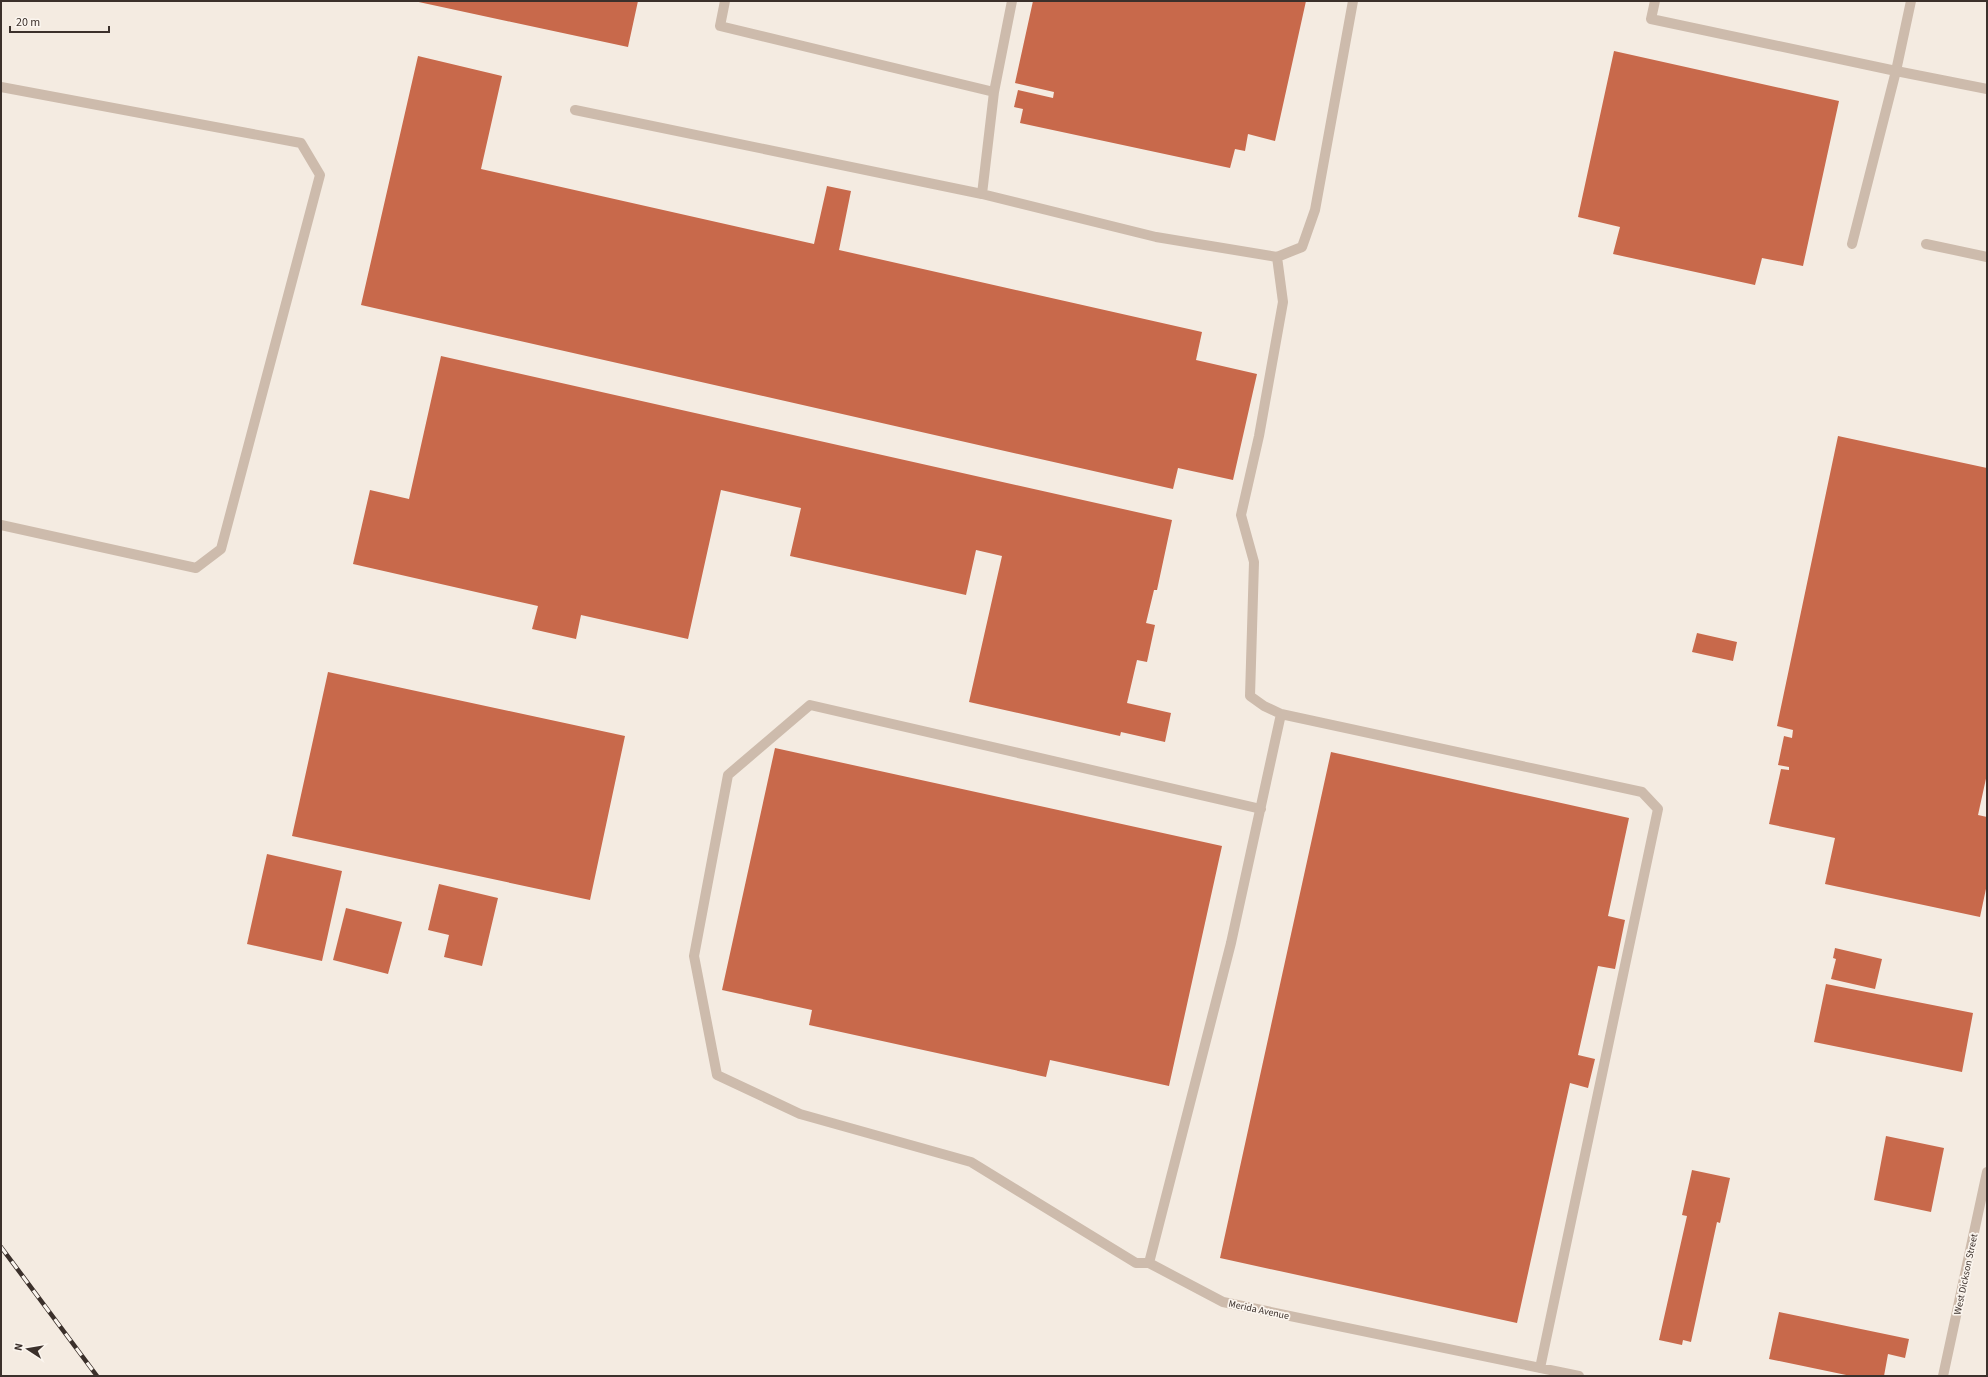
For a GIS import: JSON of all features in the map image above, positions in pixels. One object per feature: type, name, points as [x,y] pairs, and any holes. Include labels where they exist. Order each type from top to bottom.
[{"type":"street","points":[[725,1],[720,26],[994,92]]},
{"type":"street","points":[[982,194],[994,92],[1012,1]]},
{"type":"street","points":[[575,110],[982,194],[1156,237],[1277,257],[1302,247],[1315,210],[1353,1]]},
{"type":"street","points":[[1655,1],[1651,19],[1987,89]]},
{"type":"street","points":[[1852,244],[1896,71],[1911,1]]},
{"type":"street","points":[[1,89],[301,143],[320,175],[221,549],[196,568],[1,525]]},
{"type":"street","points":[[1926,244],[1987,256]]},
{"type":"street","points":[[1277,257],[1283,302],[1259,436],[1241,515],[1254,562],[1250,696],[1264,706],[1281,714],[1642,792],[1658,809],[1540,1368]]},
{"type":"street","name":"Merida Avenue","points":[[1260,809],[810,705],[728,775],[694,956],[716,1075],[800,1114],[971,1162],[1136,1262],[1149,1263],[1223,1302],[1579,1376]]},
{"type":"street","points":[[1149,1263],[1231,943],[1281,714]]},
{"type":"street","name":"West Dickson Street","points":[[1943,1376],[1987,1172]]},
{"type":"building","points":[[414,1],[638,1],[628,47]]},
{"type":"building","points":[[1033,1],[1306,1],[1275,141],[1248,134],[1245,151],[1235,149],[1230,168],[1020,123],[1023,109],[1014,107],[1018,90],[1053,98],[1054,92],[1015,83]]},
{"type":"building","points":[[1614,51],[1839,101],[1803,266],[1762,258],[1755,285],[1613,254],[1620,227],[1578,217]]},
{"type":"building","points":[[418,56],[502,76],[481,169],[814,244],[827,186],[851,191],[839,250],[1202,332],[1196,360],[1257,374],[1233,480],[1178,468],[1173,489],[361,305]]},
{"type":"building","points":[[441,356],[1172,520],[1157,590],[1154,590],[1146,623],[1155,625],[1147,662],[1137,660],[1127,703],[1171,713],[1165,742],[1121,732],[1120,736],[969,702],[1002,556],[976,550],[966,595],[790,556],[801,508],[721,490],[688,639],[581,615],[576,639],[532,629],[538,606],[353,564],[370,490],[409,499]]},
{"type":"building","points":[[1838,436],[1987,468],[1987,774],[1978,815],[1987,817],[1987,884],[1980,917],[1825,884],[1835,838],[1769,824],[1781,769],[1789,770],[1789,767],[1778,765],[1784,736],[1792,738],[1793,730],[1777,726]]},
{"type":"building","points":[[1697,633],[1737,642],[1733,661],[1692,652]]},
{"type":"building","points":[[328,672],[625,736],[590,900],[292,836]]},
{"type":"building","points":[[775,748],[1222,846],[1169,1086],[1050,1060],[1046,1077],[809,1025],[812,1010],[722,990]]},
{"type":"building","points":[[1331,752],[1629,818],[1608,916],[1625,920],[1615,969],[1598,966],[1578,1055],[1595,1059],[1588,1088],[1570,1083],[1517,1323],[1220,1258]]},
{"type":"building","points":[[267,854],[342,871],[322,961],[247,944]]},
{"type":"building","points":[[439,884],[498,898],[482,966],[444,957],[449,935],[428,930]]},
{"type":"building","points":[[346,908],[402,922],[388,974],[333,960]]},
{"type":"building","points":[[1835,948],[1882,959],[1875,989],[1831,979],[1836,959],[1833,958]]},
{"type":"building","points":[[1826,984],[1973,1013],[1962,1072],[1814,1042]]},
{"type":"building","points":[[1886,1136],[1944,1148],[1931,1212],[1874,1200]]},
{"type":"building","points":[[1692,1170],[1730,1178],[1720,1223],[1717,1222],[1691,1342],[1683,1340],[1682,1345],[1659,1340],[1687,1216],[1682,1215]]},
{"type":"building","points":[[1779,1312],[1909,1339],[1905,1358],[1888,1354],[1884,1376],[1851,1376],[1769,1359]]},
{"type":"railway","points":[[1,1247],[97,1376]]}]
